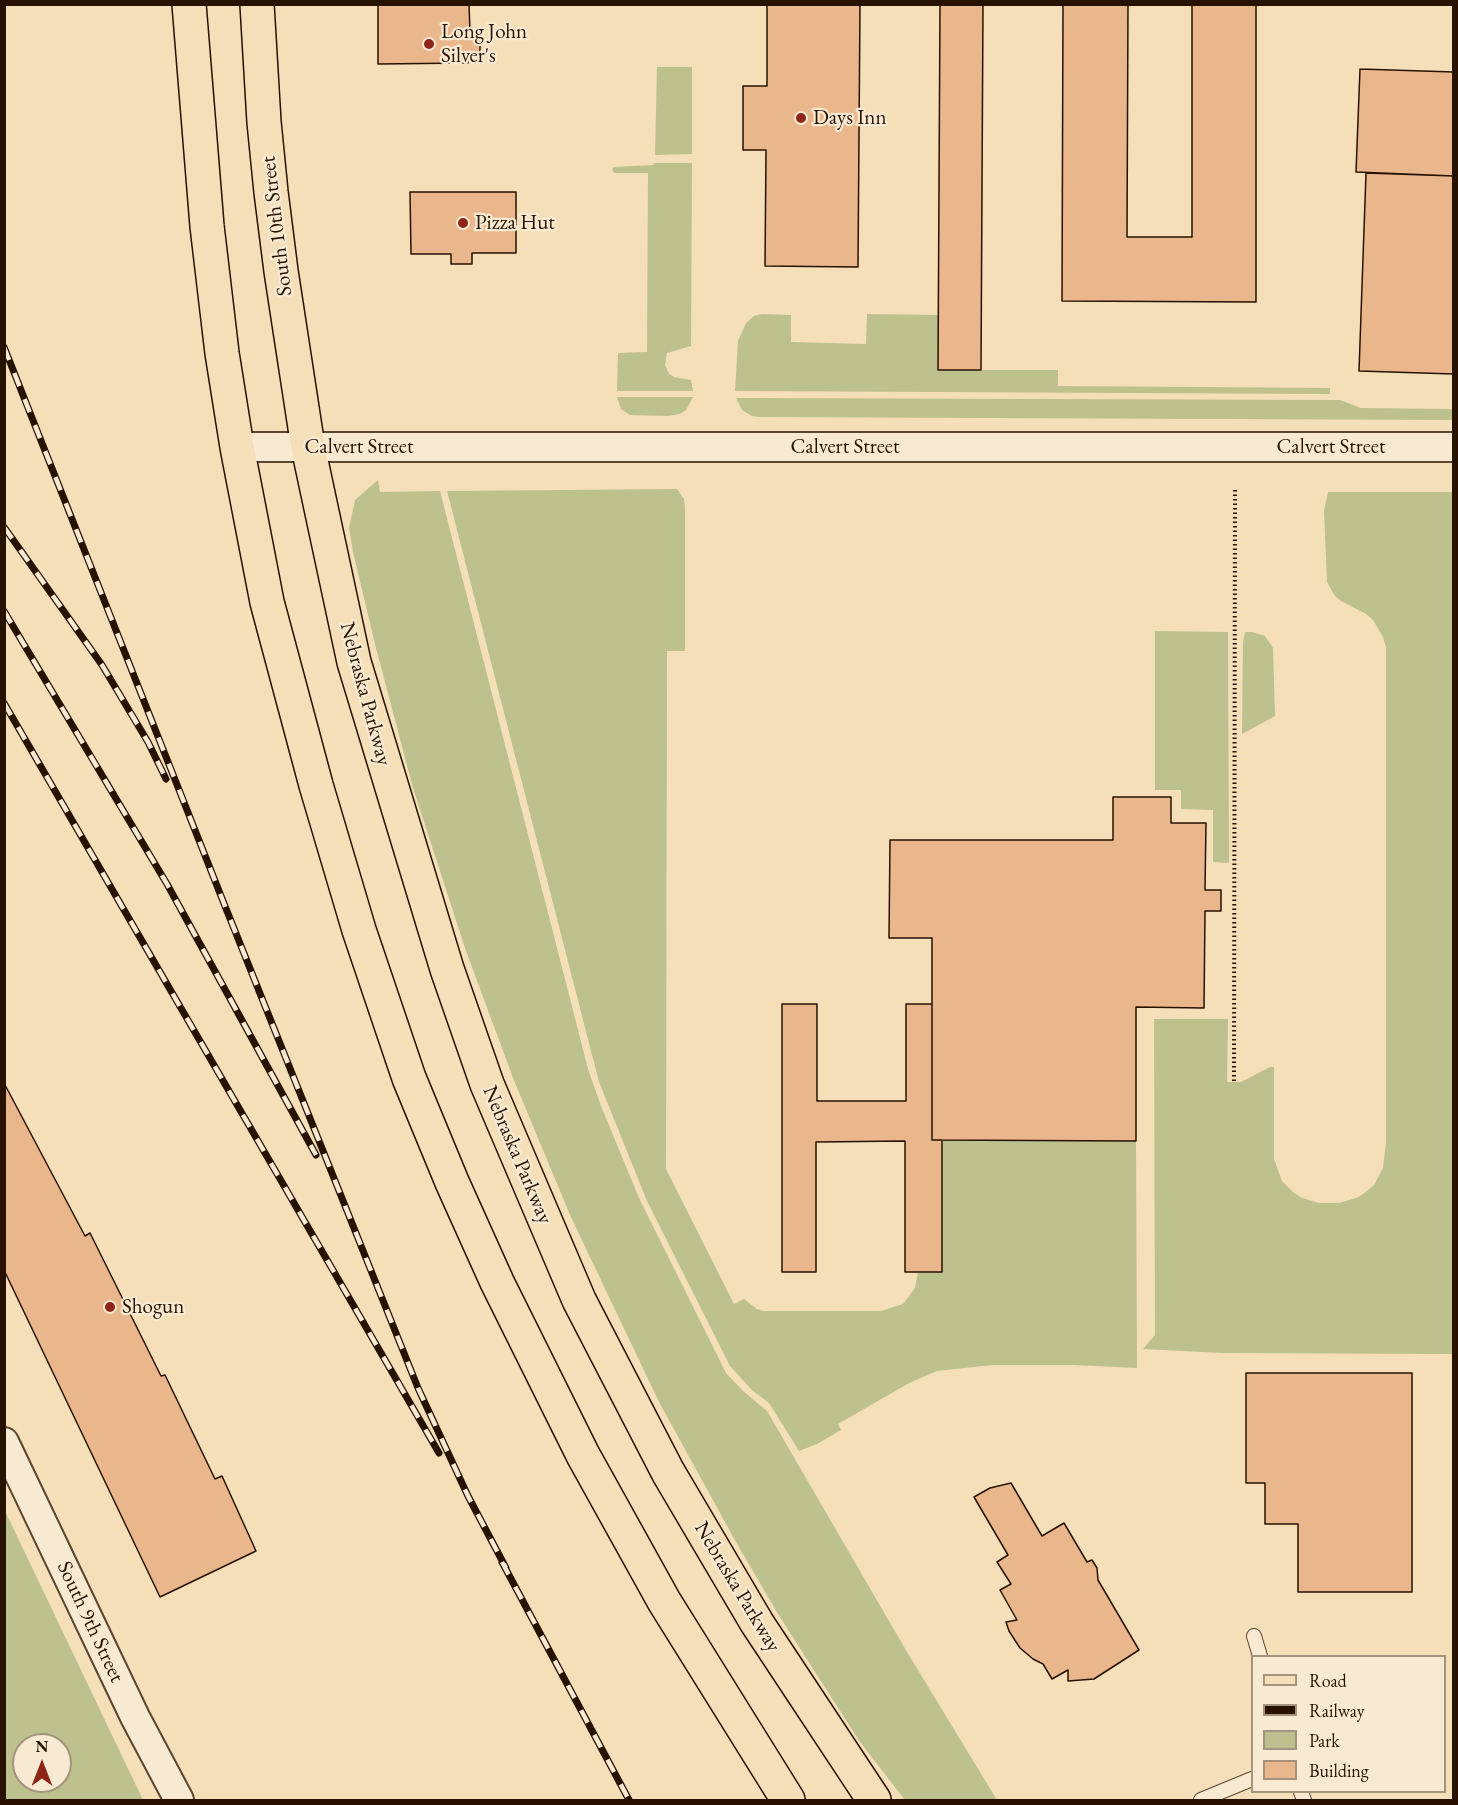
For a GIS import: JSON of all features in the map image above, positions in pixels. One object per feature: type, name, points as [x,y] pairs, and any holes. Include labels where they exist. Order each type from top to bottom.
[{"type":"main road","points":[[189,4],[207,226],[222,353],[237,447],[267,602],[313,773],[359,930],[409,1078],[496,1282],[583,1455],[664,1601],[788,1800]]},
{"type":"main road","name":"South 10th Street","points":[[257,4],[264,122],[275,221],[308,447]]},
{"type":"main road","name":"Nebraska Parkway","points":[[308,447],[354,662],[388,778],[447,969],[487,1084],[535,1200],[579,1300],[668,1473],[758,1623],[874,1800]]},
{"type":"street","name":"Calvert Street","points":[[237,447],[1454,447]]},
{"type":"street","name":"South 9th Street","points":[[4,1442],[135,1717],[179,1800]]},
{"type":"lane","points":[[1254,1636],[1260,1655]]},
{"type":"lane","points":[[1201,1800],[1251,1779]]},
{"type":"path","points":[[1234,1081],[1235,488]]},
{"type":"green space","points":[[657,67],[692,67],[692,154],[655,155]]},
{"type":"green space","points":[[654,163],[692,163],[691,346],[667,353],[665,365],[669,374],[674,377],[691,380],[693,391],[617,391],[618,353],[647,352],[648,173],[614,173],[612,169],[653,165]]},
{"type":"green space","points":[[867,314],[939,315],[939,370],[1058,370],[1058,386],[1330,388],[1330,394],[735,391],[738,341],[746,323],[754,316],[791,315],[791,342],[866,344]]},
{"type":"green space","points":[[617,397],[693,397],[686,410],[680,414],[668,416],[630,415],[621,409]]},
{"type":"green space","points":[[736,398],[1340,400],[1361,408],[1453,409],[1454,420],[758,417],[742,410]]},
{"type":"green space","points":[[378,480],[380,492],[440,491],[588,1069],[639,1198],[726,1373],[767,1411],[907,1652],[997,1800],[905,1800],[860,1742],[778,1614],[736,1542],[659,1402],[570,1215],[513,1078],[465,948],[413,788],[376,648],[349,528],[355,500]]},
{"type":"green space","points":[[677,489],[684,499],[685,508],[685,651],[667,651],[666,1169],[734,1304],[744,1299],[763,1311],[881,1311],[903,1304],[915,1288],[918,1272],[942,1272],[942,1140],[1136,1141],[1137,1368],[992,1365],[937,1371],[909,1383],[838,1424],[841,1430],[799,1451],[769,1403],[752,1390],[730,1366],[647,1201],[599,1082],[447,491]]},
{"type":"green space","points":[[1328,492],[1453,492],[1453,1354],[1223,1353],[1143,1349],[1155,1335],[1154,1019],[1228,1019],[1227,1082],[1241,1082],[1274,1067],[1274,1159],[1282,1181],[1302,1198],[1319,1203],[1339,1203],[1359,1197],[1374,1185],[1383,1168],[1386,1142],[1386,647],[1373,620],[1341,601],[1335,596],[1327,582],[1324,511]]},
{"type":"green space","points":[[1155,631],[1228,632],[1229,863],[1213,862],[1213,810],[1181,809],[1181,790],[1155,790]]},
{"type":"green space","points":[[1245,632],[1265,636],[1273,648],[1275,716],[1242,734],[1243,642]]},
{"type":"green space","points":[[5,1511],[143,1800],[5,1800]]},
{"type":"building","name":"Long John Silver's","points":[[469,4],[470,32],[480,32],[480,55],[468,55],[468,63],[378,64],[378,5]]},
{"type":"building","name":"Days Inn","points":[[767,4],[860,4],[858,267],[765,266],[766,150],[743,150],[743,86],[767,86]]},
{"type":"building","points":[[940,4],[983,4],[981,370],[938,370]]},
{"type":"building","points":[[1063,4],[1128,4],[1127,237],[1192,237],[1192,4],[1256,4],[1256,302],[1062,301]]},
{"type":"building","points":[[1360,69],[1454,72],[1454,176],[1356,172]]},
{"type":"building","points":[[1366,173],[1454,176],[1454,374],[1359,371]]},
{"type":"building","name":"Pizza Hut","points":[[410,192],[516,192],[516,253],[472,253],[472,264],[451,264],[451,254],[411,254]]},
{"type":"building","points":[[1113,797],[1171,797],[1171,823],[1206,823],[1205,890],[1221,890],[1221,911],[1205,911],[1204,1008],[1136,1007],[1136,1141],[932,1140],[932,938],[889,938],[890,840],[1113,840]]},
{"type":"building","points":[[782,1004],[817,1004],[817,1101],[906,1101],[906,1004],[932,1004],[932,1140],[942,1140],[942,1272],[905,1272],[905,1141],[816,1142],[816,1272],[782,1272]]},
{"type":"building","points":[[4,1083],[85,1236],[90,1233],[161,1376],[165,1375],[215,1479],[222,1476],[256,1551],[160,1597],[4,1270]]},
{"type":"building","points":[[1246,1373],[1412,1373],[1412,1592],[1298,1592],[1298,1524],[1265,1524],[1265,1483],[1246,1483]]},
{"type":"building","points":[[1011,1483],[1042,1536],[1064,1523],[1087,1562],[1092,1560],[1097,1568],[1098,1580],[1139,1650],[1094,1679],[1068,1681],[1068,1670],[1052,1679],[1043,1664],[1020,1648],[1009,1631],[1006,1622],[1017,1620],[1000,1590],[1011,1584],[997,1562],[1008,1555],[974,1497],[990,1488]]},
{"type":"railway","points":[[4,347],[418,1388],[468,1496],[506,1568]]},
{"type":"railway","points":[[4,527],[102,665],[148,742],[166,779]]},
{"type":"railway","points":[[4,611],[167,884],[316,1155]]},
{"type":"railway","points":[[4,703],[439,1453]]},
{"type":"railway","points":[[502,1562],[629,1800]]},
{"type":"place","name":"Long John Silver's","points":[[429,44]]},
{"type":"place","name":"Days Inn","points":[[801,118]]},
{"type":"place","name":"Pizza Hut","points":[[463,223]]},
{"type":"place","name":"Shogun","points":[[110,1307]]}]
